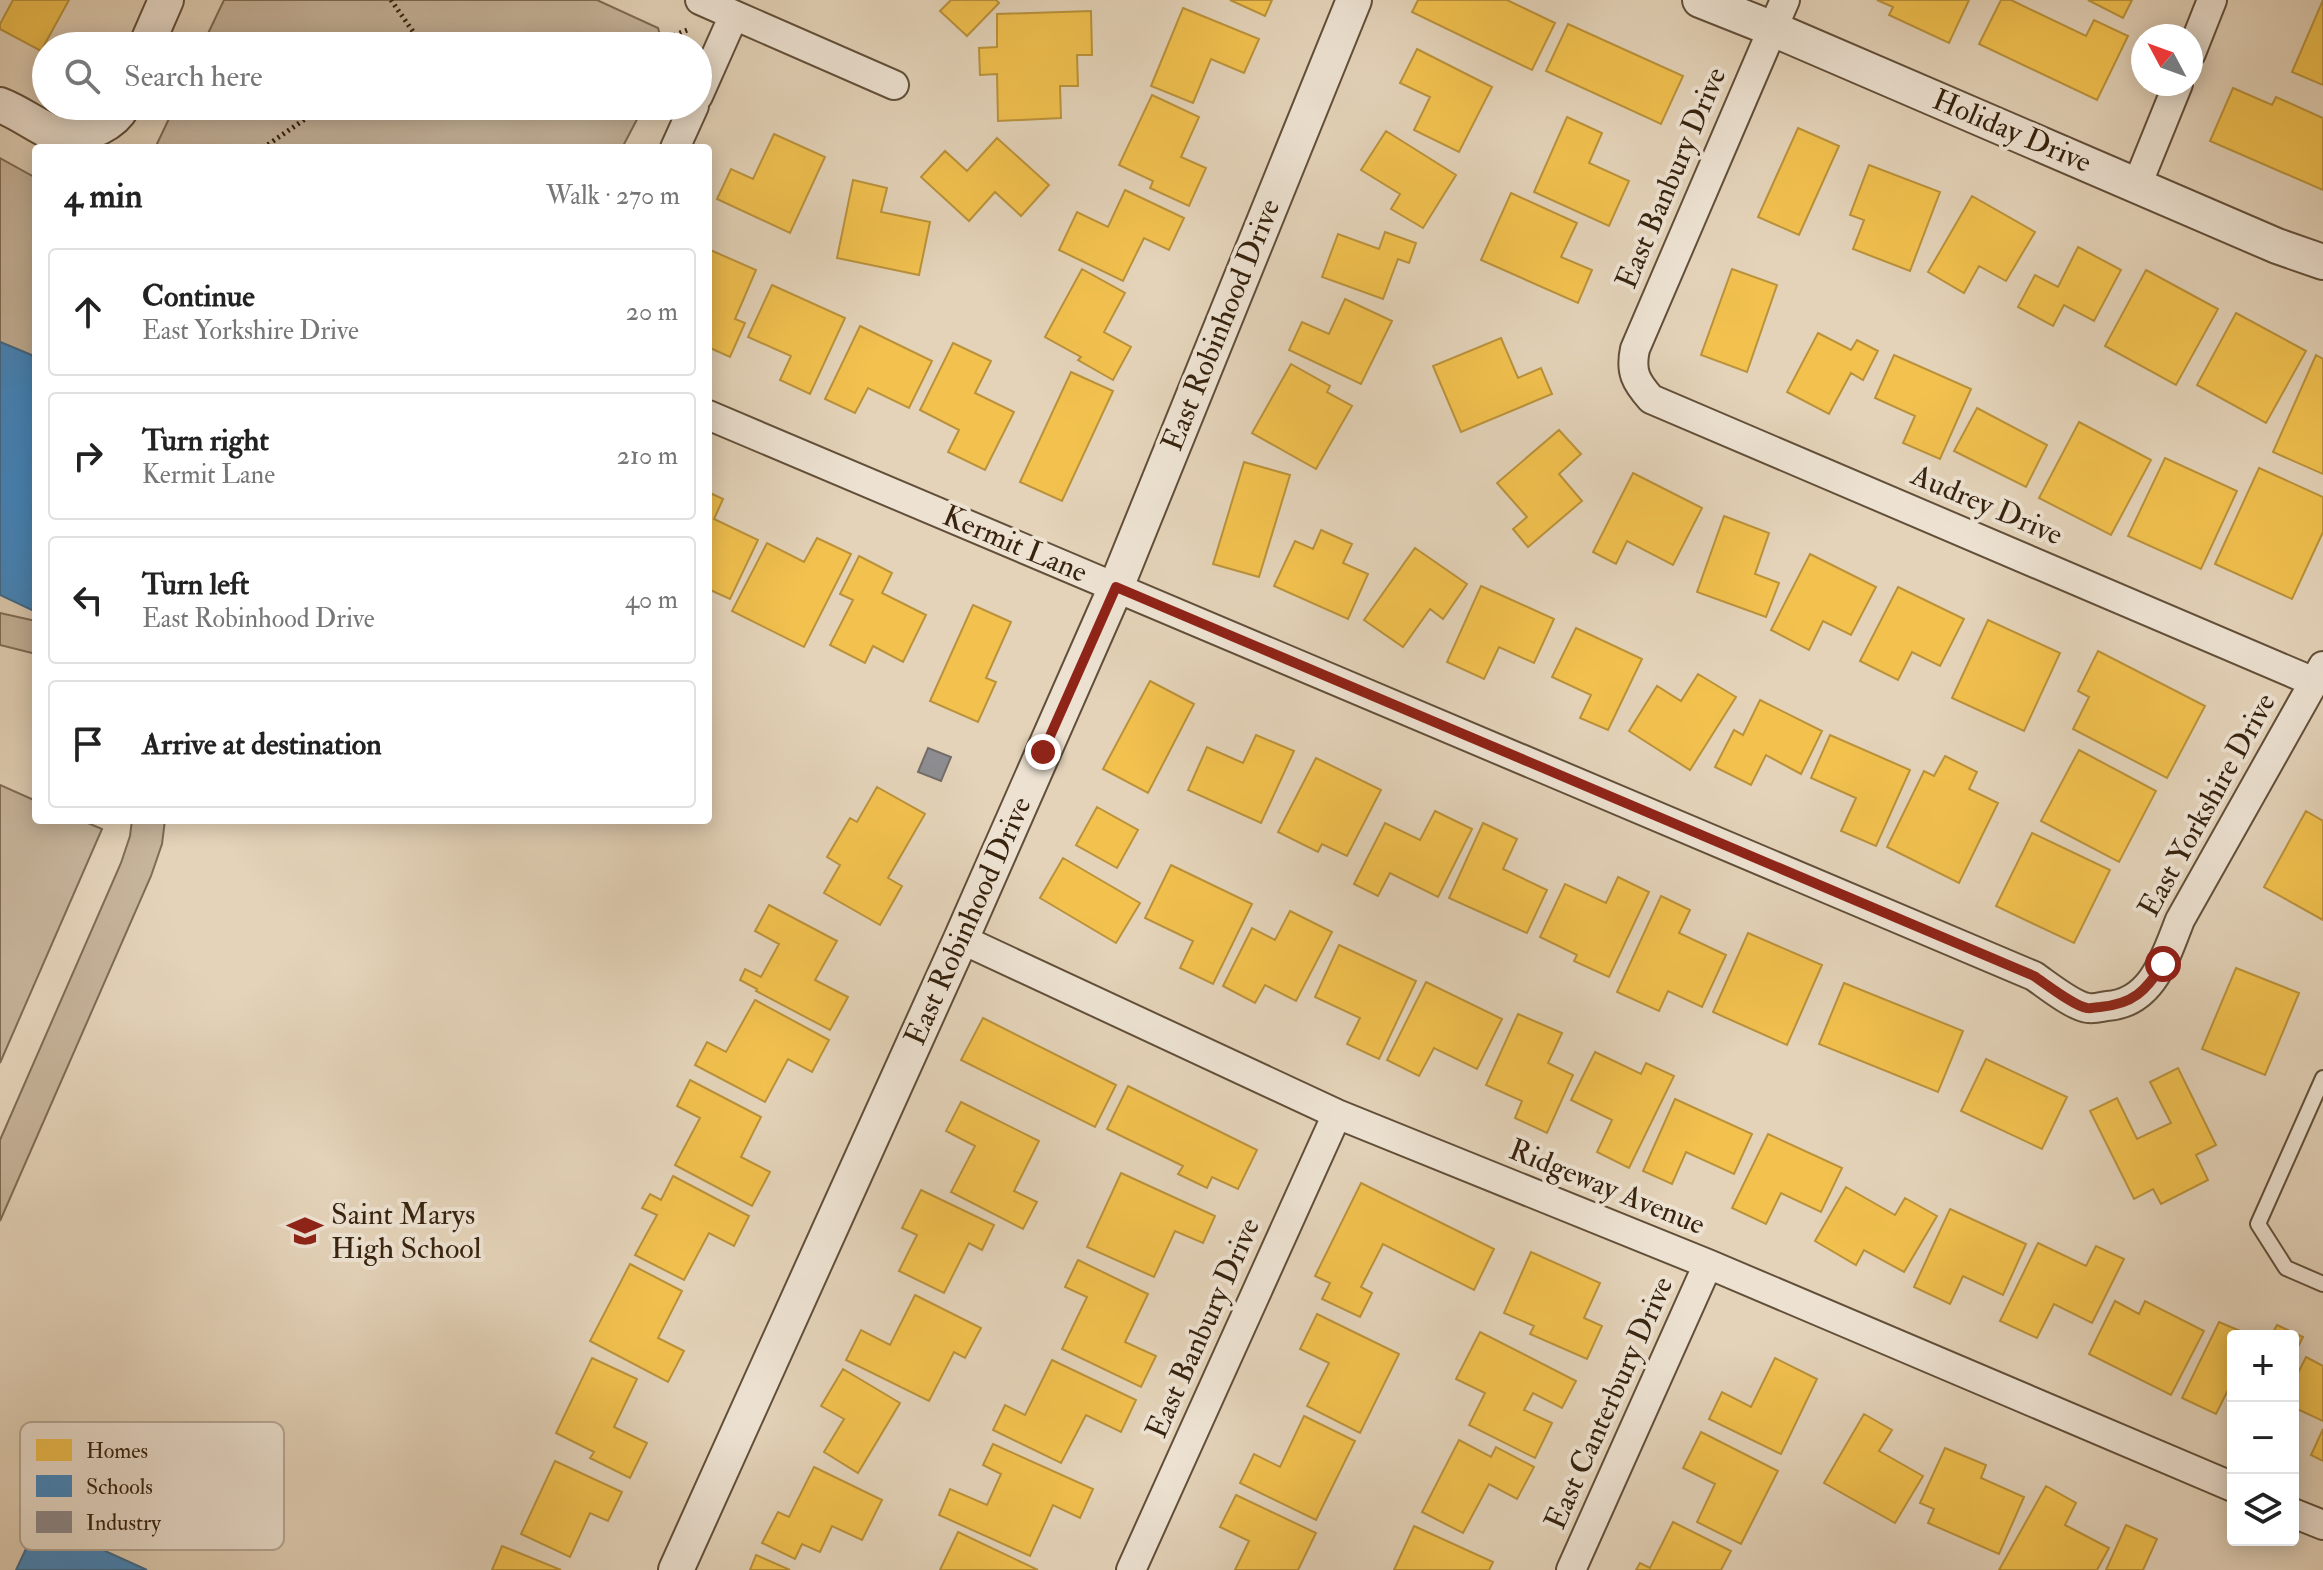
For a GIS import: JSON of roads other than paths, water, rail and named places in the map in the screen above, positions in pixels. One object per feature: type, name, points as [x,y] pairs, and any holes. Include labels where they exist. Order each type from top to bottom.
[{"type":"street","points":[[152,32],[166,0]]},
{"type":"street","points":[[700,0],[894,85]]},
{"type":"street","name":"East Robinhood Drive","points":[[676,1570],[1116,587],[1354,0]]},
{"type":"street","name":"Holiday Drive","points":[[1700,0],[1779,14],[2137,185],[2277,246],[2323,262]]},
{"type":"street","points":[[2202,24],[2212,0]]},
{"type":"street","name":"East Banbury Drive","points":[[1639,385],[1632,365],[1635,349],[1779,14]]},
{"type":"street","points":[[712,64],[734,15]]},
{"type":"street","points":[[2137,185],[2173,96]]},
{"type":"street","points":[[0,105],[59,136],[86,135],[108,120]]},
{"type":"street","points":[[677,144],[688,120]]},
{"type":"street","name":"Audrey Drive","points":[[1639,385],[1651,399],[2318,674]]},
{"type":"street","name":"Kermit Lane","points":[[712,417],[2034,976],[2086,1008],[2116,1006]]},
{"type":"street","name":"East Yorkshire Drive","points":[[2116,1006],[2148,987],[2163,964],[2180,920],[2318,674]]},
{"type":"street","name":"Ridgeway Avenue","points":[[961,939],[1337,1114],[1708,1264],[2227,1484]]},
{"type":"street","name":"East Banbury Drive","points":[[1131,1570],[1337,1114]]},
{"type":"street","name":"East Canterbury Drive","points":[[1571,1570],[1708,1264]]},
{"type":"street","points":[[2299,1515],[2323,1525]]},
{"type":"lane","points":[[2323,1078],[2258,1224],[2286,1268],[2323,1284]]},
{"type":"place","name":"Saint Marys High School","points":[[305,1231]]}]
